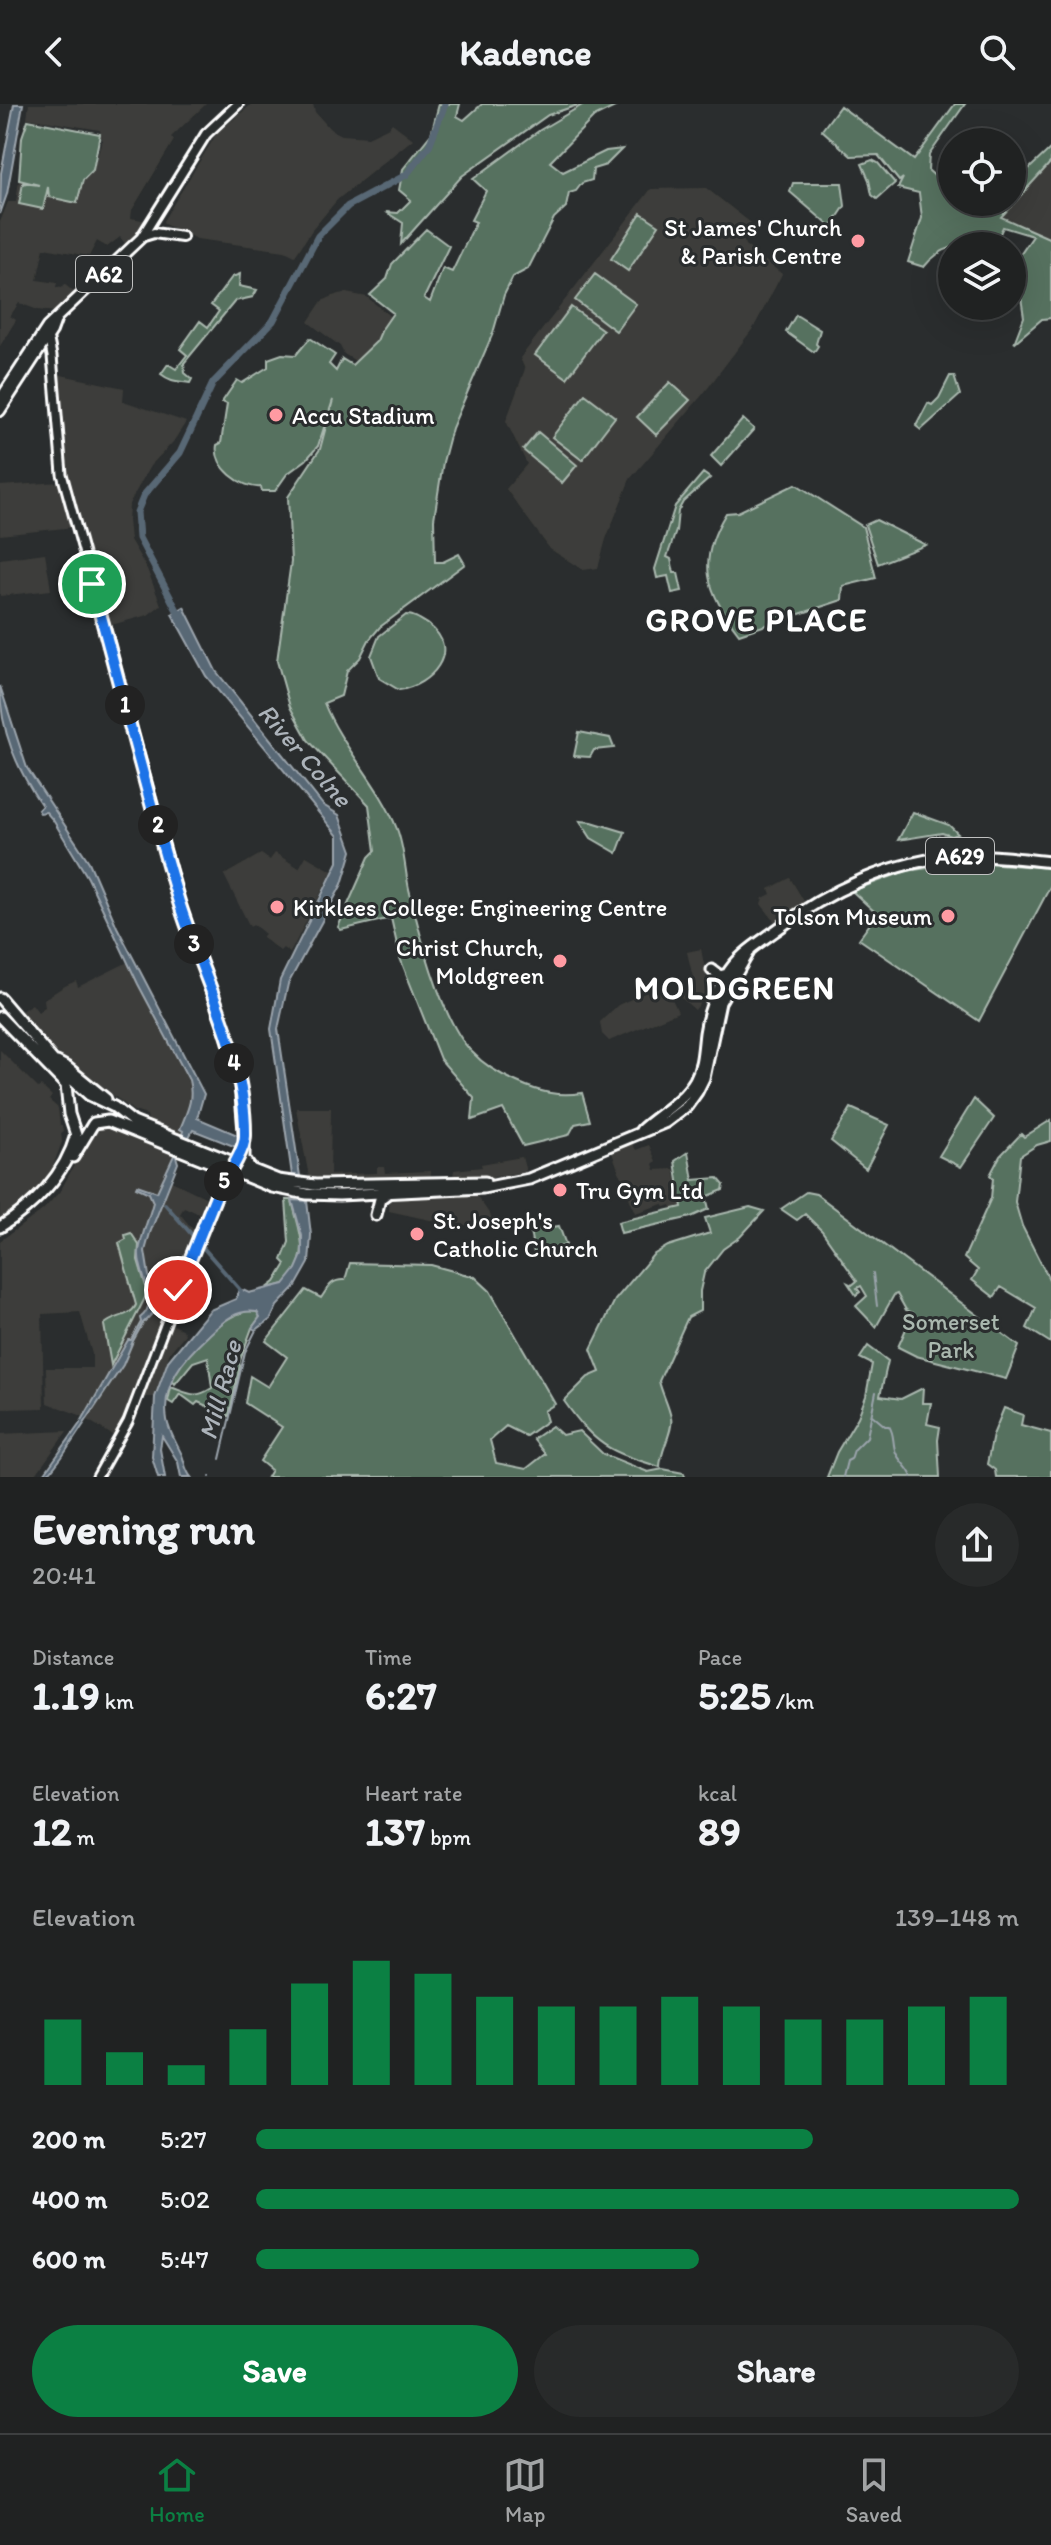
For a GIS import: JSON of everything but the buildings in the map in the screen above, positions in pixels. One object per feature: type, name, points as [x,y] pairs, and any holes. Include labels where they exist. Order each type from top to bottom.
[{"type":"highway","name":"A629","points":[[639,1132],[682,1103],[698,1072],[711,1007],[727,974],[740,957],[783,924],[890,869],[961,856],[1051,862]]},
{"type":"highway","name":"A629","points":[[306,1190],[332,1185],[476,1183],[535,1174],[666,1122],[704,1078],[720,1002],[749,952]]},
{"type":"highway","points":[[712,970],[720,976],[727,974]]},
{"type":"highway","points":[[0,1233],[38,1207],[57,1183],[100,1110],[92,1096],[62,1071],[1,1000]]},
{"type":"highway","points":[[0,1017],[62,1080],[68,1091],[69,1114],[76,1135],[73,1146],[48,1186],[30,1207],[0,1227]]},
{"type":"highway","points":[[694,1030],[707,1022]]},
{"type":"highway","points":[[56,1062],[68,1068],[114,1107]]},
{"type":"highway","points":[[70,1105],[78,1096],[92,1096]]},
{"type":"highway","name":"A629","points":[[92,1096],[146,1129],[272,1187],[368,1194],[475,1189],[529,1179],[535,1174]]},
{"type":"highway","name":"A629","points":[[93,1124],[108,1121],[230,1167],[251,1169],[290,1188]]},
{"type":"highway","points":[[73,1122],[82,1126],[93,1124]]},
{"type":"highway","points":[[244,1146],[244,1159],[251,1169]]},
{"type":"highway","points":[[332,1185],[360,1188],[368,1194]]},
{"type":"highway","points":[[376,1215],[380,1199],[388,1193]]},
{"type":"main road","name":"A62","points":[[0,411],[50,322],[56,320],[141,238],[208,131],[238,104]]},
{"type":"main road","name":"A62","points":[[199,146],[244,104]]},
{"type":"main road","points":[[141,238],[154,233],[182,237]]},
{"type":"main road","name":"A62","points":[[0,399],[44,337]]},
{"type":"main road","points":[[44,337],[52,356],[62,474],[180,903],[227,1035],[239,1083],[245,1127],[244,1146],[221,1183],[197,1240],[128,1422],[97,1477]]},
{"type":"shaded area","points":[[29,104],[206,104],[171,137],[174,140],[132,210],[131,218],[147,221],[126,245],[120,237],[107,247],[97,241],[89,256],[44,248],[37,280],[57,283],[56,287],[62,288],[64,284],[75,293],[57,312],[38,310],[19,303],[10,316],[16,320],[0,346],[0,222],[8,202],[16,202],[19,180],[50,187],[50,197],[77,203],[83,180],[93,170],[102,141],[100,130],[27,118]]},
{"type":"shaded area","points":[[252,104],[313,104],[315,112],[330,129],[342,135],[368,137],[392,123],[413,139],[337,200],[295,256],[285,251],[197,239],[164,224],[217,133]]},
{"type":"shaded area","points":[[1051,162],[1051,239],[1001,217],[1026,216],[1026,190]]},
{"type":"shaded area","points":[[706,188],[751,223],[742,234],[745,245],[782,274],[754,327],[704,393],[630,479],[598,568],[583,570],[550,549],[506,489],[527,464],[506,421],[525,369],[520,358],[651,189]]},
{"type":"shaded area","points":[[346,293],[367,297],[393,319],[381,343],[359,363],[308,322],[322,301]]},
{"type":"shaded area","points":[[56,374],[124,388],[123,401],[186,422],[173,442],[150,466],[129,504],[130,540],[147,569],[161,605],[148,615],[111,625],[107,621],[66,473]]},
{"type":"shaded area","points":[[61,482],[74,527],[0,535],[0,486]]},
{"type":"shaded area","points":[[45,553],[51,590],[0,596],[0,559]]},
{"type":"shaded area","name":"Kirklees College: Engineering Centre","points":[[275,853],[299,868],[306,856],[332,871],[290,953],[283,948],[280,951],[262,937],[265,934],[253,924],[250,927],[224,875],[261,854],[270,860]]},
{"type":"shaded area","points":[[790,878],[805,903],[776,923],[761,904],[763,898],[771,894],[769,889]]},
{"type":"shaded area","points":[[701,949],[709,990],[695,1010],[678,995],[683,991],[688,994],[695,986],[687,952]]},
{"type":"shaded area","points":[[128,962],[190,1085],[190,1109],[180,1129],[183,1131],[181,1138],[149,1125],[147,1115],[134,1111],[44,1043],[18,1013],[32,1004],[38,1012],[45,1007],[44,999],[65,986],[76,981],[78,987]]},
{"type":"shaded area","points":[[667,988],[678,1012],[609,1041],[602,1034],[600,1022],[618,1005],[647,992],[650,996]]},
{"type":"shaded area","points":[[0,1050],[38,1088],[41,1086],[52,1096],[49,1100],[58,1108],[63,1132],[53,1166],[55,1173],[26,1209],[0,1224]]},
{"type":"shaded area","points":[[296,1108],[331,1108],[330,1175],[377,1173],[377,1167],[384,1167],[385,1173],[431,1171],[429,1196],[450,1197],[454,1170],[522,1157],[526,1172],[478,1179],[477,1196],[495,1222],[487,1228],[389,1211],[391,1181],[310,1182]]},
{"type":"shaded area","points":[[103,1125],[174,1153],[163,1177],[211,1200],[204,1216],[184,1207],[180,1214],[197,1234],[170,1323],[185,1334],[170,1352],[154,1397],[136,1397],[117,1438],[80,1415],[47,1403],[46,1368],[92,1368],[92,1354],[80,1312],[42,1314],[44,1408],[0,1409],[0,1241],[43,1210],[61,1190],[92,1131]]},
{"type":"shaded area","points":[[632,1143],[636,1150],[649,1145],[656,1161],[653,1164],[655,1170],[674,1169],[681,1206],[672,1209],[671,1205],[665,1207],[663,1204],[635,1213],[612,1153]]},
{"type":"shaded area","points":[[67,1431],[34,1477],[0,1477],[0,1434]]},
{"type":"green space","points":[[439,104],[460,104],[457,116],[464,120],[482,104],[581,104],[548,115],[462,176],[401,244],[403,223],[386,212],[398,213],[411,200],[399,190],[403,169],[431,134]]},
{"type":"green space","points":[[584,104],[621,104],[594,117],[550,162],[563,172],[606,151],[622,149],[606,165],[593,169],[592,180],[569,193],[566,207],[554,218],[528,269],[513,277],[504,295],[493,333],[452,428],[434,519],[435,562],[443,562],[459,554],[465,564],[380,627],[360,658],[347,671],[341,696],[324,703],[340,735],[381,796],[397,829],[425,951],[450,1020],[461,1038],[482,1061],[517,1082],[549,1093],[582,1093],[590,1121],[575,1124],[569,1135],[523,1146],[503,1109],[472,1120],[474,1098],[440,1059],[400,958],[391,918],[341,930],[338,927],[369,857],[375,851],[369,805],[308,740],[290,707],[277,661],[291,562],[288,497],[320,449],[333,400],[318,446],[287,474],[275,491],[262,491],[261,487],[253,487],[230,475],[220,461],[217,445],[221,443],[227,404],[222,402],[237,380],[242,383],[268,367],[268,359],[282,354],[296,355],[310,338],[335,355],[329,364],[336,371],[342,359],[352,365],[377,341],[393,313],[370,295],[387,279],[392,264],[426,229],[449,246],[424,298],[430,302],[443,268],[452,272],[476,222],[471,220],[486,191],[473,179],[540,130]]},
{"type":"green space","points":[[955,104],[965,104],[948,128],[938,128],[938,142],[929,155],[928,170],[938,179],[938,216],[1002,216],[1051,239],[1051,318],[1042,319],[1014,343],[1023,320],[1026,320],[1026,246],[1033,236],[1003,227],[1001,232],[938,232],[938,254],[924,267],[908,262],[922,218],[919,193],[898,188],[903,178],[899,181],[878,155],[851,156],[822,130],[840,106],[914,160]]},
{"type":"green space","points":[[28,120],[100,134],[93,170],[83,180],[77,203],[49,197],[48,187],[43,209],[19,204],[23,183],[39,185],[19,180],[22,137]]},
{"type":"green space","points":[[1051,148],[1051,162],[1026,190],[1026,172]]},
{"type":"green space","points":[[872,160],[895,183],[877,199],[872,195],[862,164]]},
{"type":"green space","points":[[793,183],[842,183],[845,206],[831,227],[790,192]]},
{"type":"green space","points":[[641,213],[659,225],[628,271],[611,259]]},
{"type":"green space","points":[[240,274],[239,286],[257,290],[253,297],[235,301],[184,363],[185,373],[192,379],[190,383],[171,380],[161,374],[168,364],[176,369],[187,355],[180,349],[200,321],[208,327],[219,311],[211,305],[232,277]]},
{"type":"green space","points":[[595,274],[636,304],[616,331],[575,300]]},
{"type":"green space","points":[[571,307],[603,330],[567,378],[535,355]]},
{"type":"green space","points":[[796,315],[820,330],[814,352],[786,332]]},
{"type":"green space","points":[[950,376],[954,376],[960,395],[921,430],[916,426],[928,403],[932,405],[939,398]]},
{"type":"green space","points":[[670,382],[690,400],[656,435],[637,417]]},
{"type":"green space","points":[[585,394],[615,417],[582,460],[552,437]]},
{"type":"green space","points":[[743,419],[754,429],[721,466],[711,456]]},
{"type":"green space","points":[[538,432],[577,465],[562,483],[523,450]]},
{"type":"green space","points":[[703,473],[710,478],[683,502],[678,511],[676,531],[667,557],[671,559],[674,573],[678,573],[682,591],[672,593],[668,576],[657,578],[655,569],[675,506]]},
{"type":"green space","points":[[796,484],[863,527],[876,578],[843,586],[842,600],[739,634],[719,603],[709,575],[708,561],[717,530],[726,513],[738,512]]},
{"type":"green space","points":[[876,520],[926,545],[878,564],[865,525]]},
{"type":"green space","points":[[406,615],[421,620],[439,635],[443,656],[431,675],[422,682],[399,690],[379,678],[371,656],[379,636]]},
{"type":"green space","points":[[579,732],[610,738],[614,748],[594,750],[590,757],[574,756]]},
{"type":"green space","points":[[913,812],[949,825],[958,834],[942,833],[898,840]]},
{"type":"green space","points":[[580,821],[625,832],[617,853],[591,838]]},
{"type":"green space","points":[[972,862],[1051,868],[1051,885],[979,1021],[859,939],[877,914],[852,891],[906,871]]},
{"type":"green space","points":[[974,1099],[994,1118],[961,1167],[939,1156]]},
{"type":"green space","points":[[851,1108],[889,1125],[866,1169],[831,1141]]},
{"type":"green space","points":[[1051,1120],[1051,1141],[1037,1145],[1020,1156],[1015,1202],[1022,1226],[1051,1283],[1051,1343],[1027,1328],[1036,1308],[1001,1287],[994,1297],[972,1280],[978,1270],[964,1258],[991,1198],[993,1178],[990,1175],[1000,1156],[1021,1134],[1024,1137]]},
{"type":"green space","points":[[688,1152],[693,1180],[718,1178],[724,1185],[723,1190],[706,1197],[709,1209],[691,1217],[621,1233],[618,1222],[682,1207],[675,1161]]},
{"type":"green space","name":"Somerset Park","points":[[806,1192],[816,1194],[1019,1346],[1006,1379],[916,1356],[898,1347],[913,1313],[906,1310],[897,1294],[876,1327],[856,1306],[867,1296],[861,1286],[857,1288],[860,1292],[856,1295],[848,1283],[852,1285],[857,1281],[822,1231],[805,1214],[797,1220],[781,1209]]},
{"type":"green space","points":[[286,1200],[292,1200],[301,1238],[301,1256],[286,1282],[266,1289],[275,1282],[286,1264],[282,1260],[289,1242]]},
{"type":"green space","points":[[750,1207],[764,1211],[740,1237],[723,1249],[704,1273],[700,1311],[688,1317],[659,1381],[671,1423],[660,1467],[604,1445],[585,1428],[564,1401],[588,1377],[600,1372],[591,1349],[615,1300],[653,1255],[668,1246],[710,1233],[705,1218]]},
{"type":"green space","points":[[559,1226],[566,1245],[534,1253],[530,1231]]},
{"type":"green space","points":[[131,1233],[139,1245],[138,1260],[147,1290],[111,1365],[104,1325],[130,1312],[136,1305],[119,1243]]},
{"type":"green space","points":[[350,1263],[431,1265],[475,1277],[490,1291],[555,1404],[544,1411],[547,1421],[526,1436],[506,1426],[490,1440],[496,1463],[526,1469],[545,1454],[533,1439],[552,1426],[562,1435],[579,1431],[603,1454],[648,1472],[663,1469],[684,1473],[685,1477],[267,1477],[271,1470],[260,1461],[282,1427],[245,1403],[250,1376],[268,1387],[287,1357],[266,1341],[306,1290],[321,1298],[333,1283],[345,1280]]},
{"type":"green space","points":[[248,1311],[257,1312],[260,1317],[252,1328],[239,1363],[229,1416],[198,1402],[195,1405],[180,1394],[173,1404],[168,1401],[171,1387],[197,1394],[212,1388],[208,1357],[193,1362],[175,1384],[171,1379],[194,1348],[215,1328]]},
{"type":"green space","points":[[868,1346],[888,1361],[880,1396],[901,1399],[923,1388],[922,1403],[931,1403],[927,1424],[940,1427],[940,1477],[827,1477],[866,1396],[872,1364],[860,1358]]},
{"type":"green space","points":[[1004,1408],[1023,1415],[1021,1425],[1051,1433],[1051,1477],[996,1477],[995,1470],[987,1464],[993,1435]]},
{"type":"water","points":[[14,104],[23,104],[7,194],[0,214],[1,173]]},
{"type":"water","points":[[184,607],[216,671],[323,805],[339,815],[352,851],[342,884],[288,984],[278,1029],[300,1176],[292,1175],[271,1029],[280,980],[338,862],[338,836],[206,676],[172,614]]},
{"type":"water","points":[[0,686],[27,768],[89,862],[117,927],[204,1094],[197,1118],[240,1136],[236,1147],[193,1130],[189,1137],[181,1138],[183,1131],[180,1129],[190,1100],[189,1080],[138,984],[88,878],[53,820],[46,812],[40,813],[38,810],[42,806],[18,764],[7,734]]},
{"type":"water","points":[[175,1153],[178,1163],[145,1251],[149,1276],[160,1297],[154,1312],[143,1323],[123,1365],[62,1457],[42,1477],[81,1422],[149,1304],[139,1252],[153,1202],[149,1193],[136,1187],[157,1192]]},
{"type":"water","points":[[292,1200],[307,1201],[311,1235],[309,1263],[271,1319],[256,1330],[252,1328],[260,1317],[257,1312],[236,1314],[214,1330],[183,1363],[171,1383],[166,1407],[169,1429],[191,1477],[181,1477],[178,1462],[162,1436],[160,1449],[165,1477],[158,1477],[152,1457],[155,1397],[168,1361],[210,1310],[236,1299],[238,1292],[243,1290],[249,1293],[284,1284],[296,1269],[302,1255],[302,1236]]},
{"type":"waterway","name":"River Colne","points":[[180,616],[139,538],[137,512],[144,495],[180,453],[213,383],[273,321],[318,236],[348,206],[406,175],[429,146],[445,104]]},
{"type":"waterway","points":[[165,1204],[241,1291]]},
{"type":"waterway","points":[[873,1273],[877,1306]]},
{"type":"waterway","name":"Mill Race","points":[[220,1459],[245,1352],[256,1330]]},
{"type":"waterway","points":[[843,1477],[847,1461],[867,1437],[876,1392]]},
{"type":"waterway","points":[[872,1415],[889,1426],[896,1453],[912,1477]]},
{"type":"place","name":"St James' Church & Parish Centre","points":[[858,241]]},
{"type":"place","name":"Accu Stadium","points":[[276,415]]},
{"type":"place","name":"Kirklees College: Engineering Centre","points":[[277,907]]},
{"type":"place","name":"Tolson Museum","points":[[948,916]]},
{"type":"place","name":"Christ Church, Moldgreen","points":[[560,961]]},
{"type":"place","name":"Tru Gym Ltd","points":[[560,1190]]},
{"type":"place","name":"St. Joseph's Catholic Church","points":[[417,1234]]},
{"type":"district","name":"GROVE PLACE","points":[[757,620]]},
{"type":"district","name":"MOLDGREEN","points":[[735,988]]},
{"type":"route","points":[[92,584],[180,903],[227,1035],[239,1083],[245,1127],[244,1146],[221,1183],[178,1290]]}]
